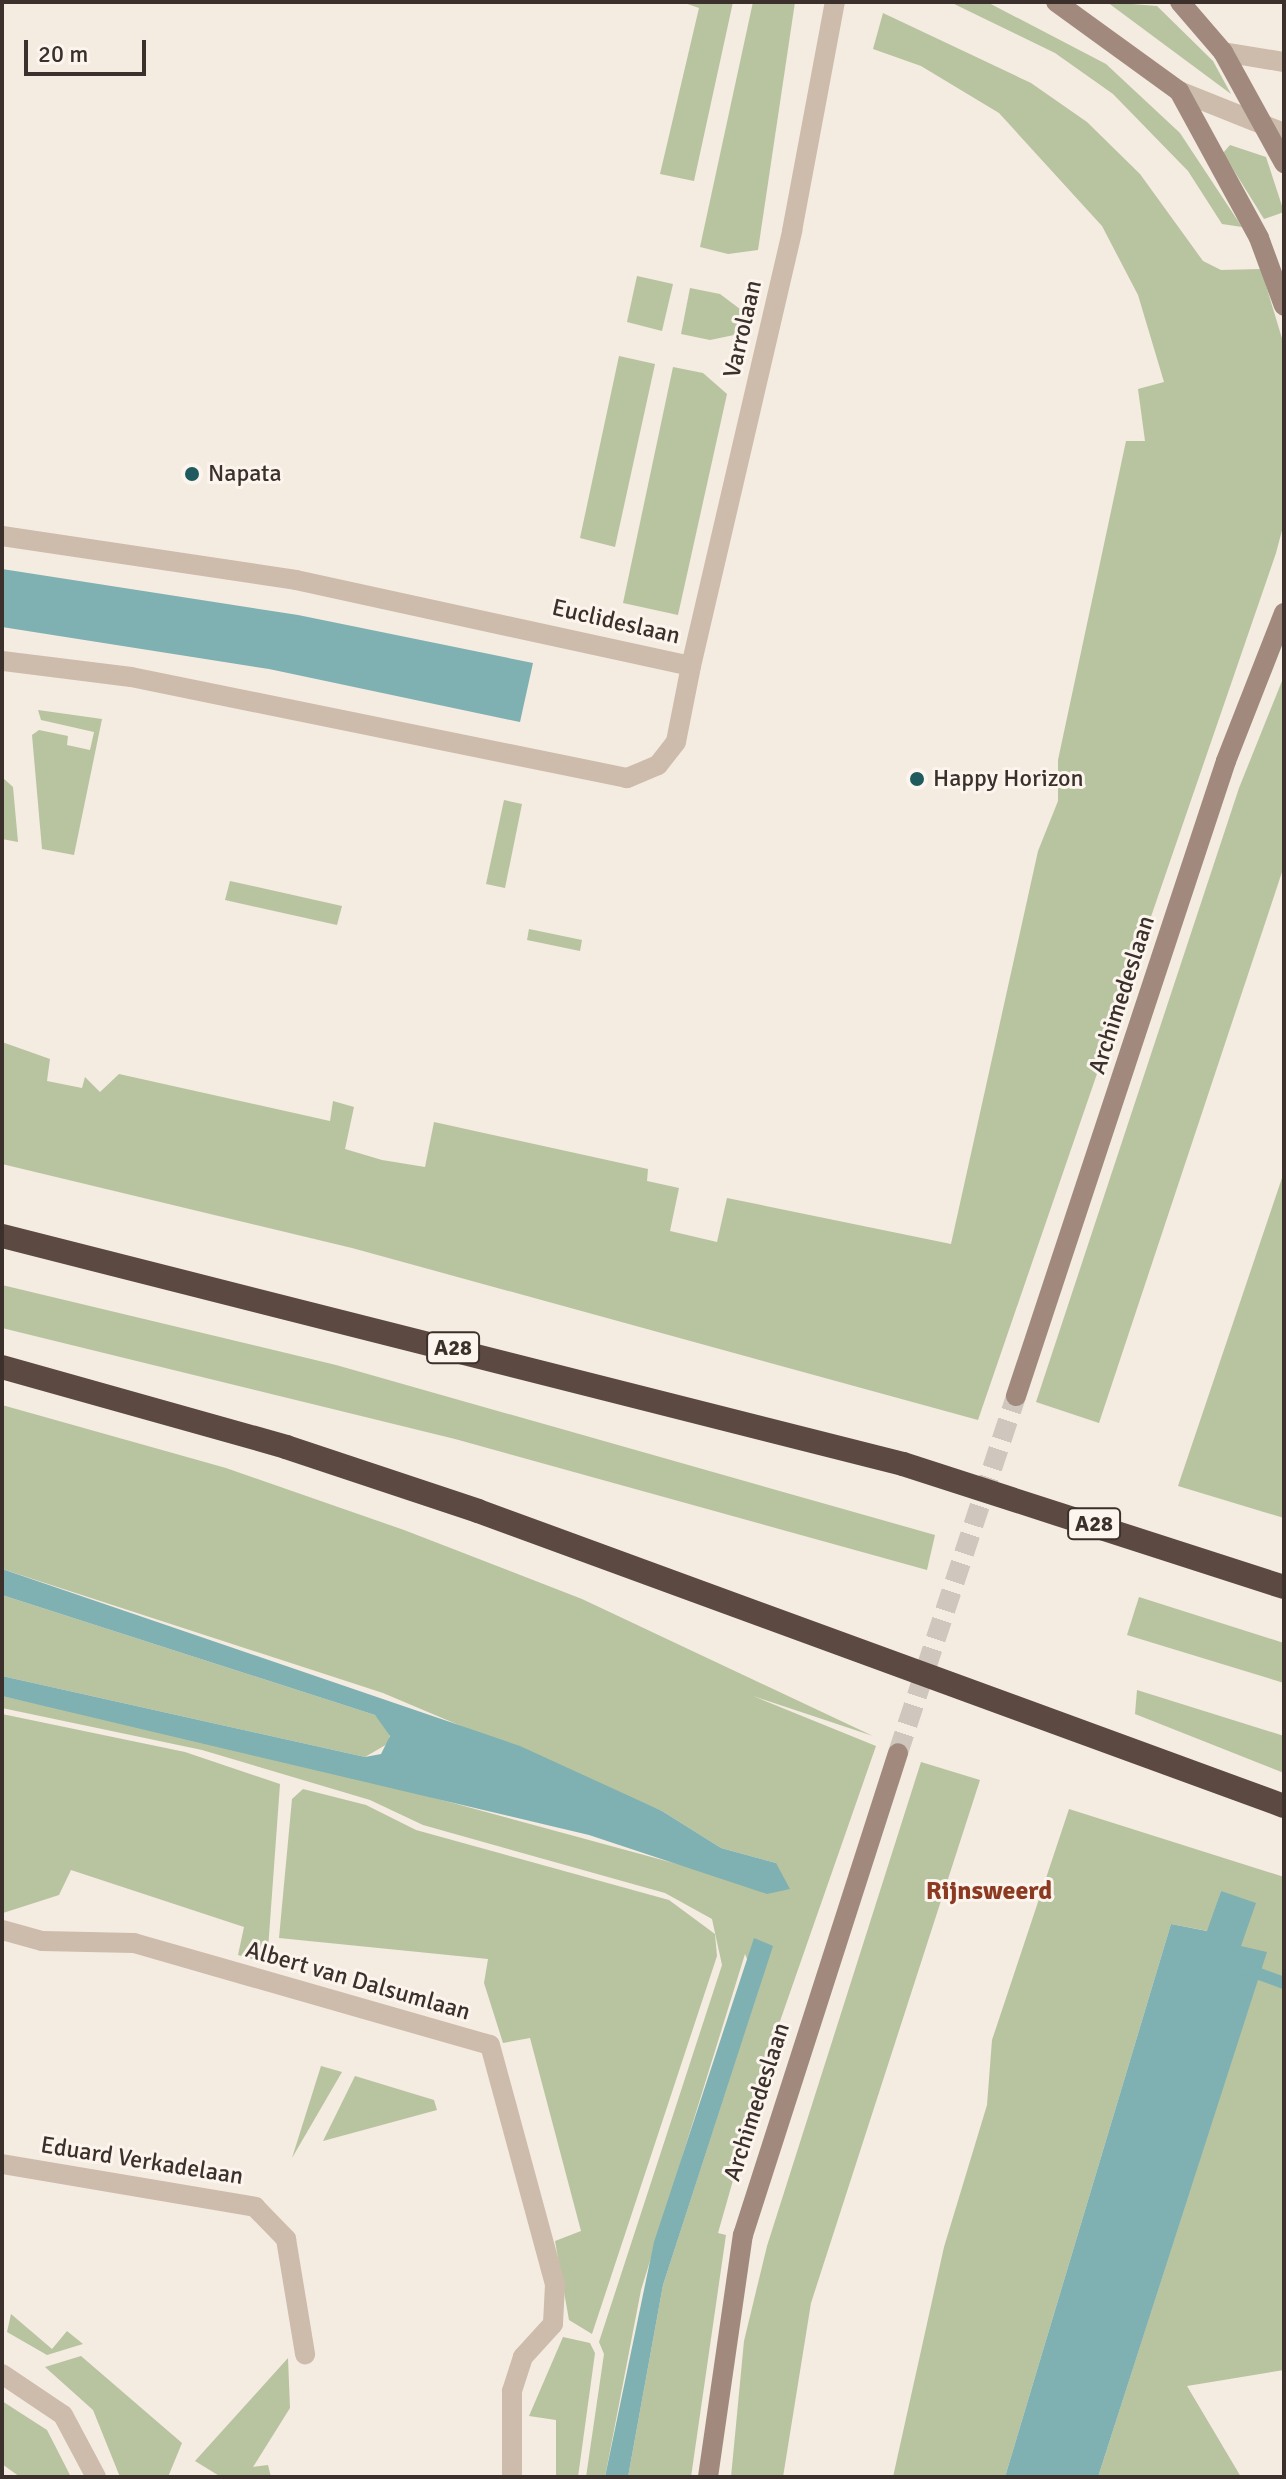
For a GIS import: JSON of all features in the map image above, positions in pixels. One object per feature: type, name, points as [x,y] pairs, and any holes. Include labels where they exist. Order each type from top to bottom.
[{"type":"highway","name":"A28","points":[[2,1236],[903,1464],[1284,1587]]},
{"type":"highway","points":[[2,1367],[286,1447],[478,1511],[1284,1806]]},
{"type":"main road","points":[[1056,2],[1179,91],[1259,238],[1284,306]]},
{"type":"main road","points":[[1180,2],[1223,52],[1277,133],[1284,163]]},
{"type":"main road","name":"Archimedeslaan","points":[[1016,1396],[1226,761],[1284,613]]},
{"type":"main road","name":"Archimedeslaan","points":[[708,2477],[743,2235],[898,1753]]},
{"type":"street","name":"Varrolaan","points":[[691,666],[792,231],[835,2]]},
{"type":"street","points":[[1223,52],[1284,62]]},
{"type":"street","points":[[1179,91],[1277,133]]},
{"type":"street","name":"Euclideslaan","points":[[2,536],[296,580],[691,666],[676,742],[658,765],[627,778],[131,677],[2,661]]},
{"type":"street","name":"Albert van Dalsumlaan","points":[[2,1930],[42,1941],[134,1943],[490,2045],[555,2285],[553,2324],[523,2357],[512,2391],[512,2477]]},
{"type":"street","name":"Eduard Verkadelaan","points":[[2,2164],[255,2207],[286,2239],[305,2354]]},
{"type":"street","points":[[2,2374],[63,2415],[96,2477]]},
{"type":"green space","points":[[682,2],[733,2],[694,181],[660,174],[699,8]]},
{"type":"green space","points":[[753,2],[795,2],[758,250],[728,254],[700,247]]},
{"type":"green space","points":[[950,2],[987,2],[1106,64],[1180,133],[1242,227],[1222,224],[1188,171],[1113,94],[1055,53]]},
{"type":"green space","points":[[1107,2],[1157,6],[1213,61],[1231,94]]},
{"type":"green space","points":[[883,13],[1031,83],[1087,122],[1140,174],[1203,261],[1221,270],[1261,269],[1284,345],[1284,523],[1276,553],[978,1420],[352,1248],[2,1164],[2,1042],[50,1059],[47,1081],[82,1088],[85,1077],[100,1092],[119,1074],[330,1121],[333,1101],[354,1107],[345,1149],[382,1160],[425,1167],[434,1122],[648,1169],[647,1181],[679,1188],[670,1231],[717,1242],[727,1198],[951,1244],[1038,851],[1058,801],[1058,760],[1126,441],[1145,441],[1138,389],[1164,382],[1138,295],[1102,226],[999,113],[921,66],[873,49]]},
{"type":"green space","points":[[1230,145],[1266,157],[1284,212],[1264,219],[1223,153]]},
{"type":"green space","points":[[637,276],[673,284],[662,331],[627,322]]},
{"type":"green space","points":[[690,288],[720,294],[744,312],[739,334],[710,340],[681,334]]},
{"type":"green space","points":[[619,356],[655,364],[615,547],[580,538]]},
{"type":"green space","points":[[673,367],[703,373],[727,394],[678,615],[623,603]]},
{"type":"green space","points":[[1284,676],[1284,866],[1099,1423],[1036,1402],[1239,788]]},
{"type":"green space","points":[[38,710],[102,719],[74,855],[42,849],[32,735],[39,730],[68,736],[67,745],[90,750],[94,732],[41,720]]},
{"type":"green space","points":[[2,777],[13,787],[18,842],[2,839]]},
{"type":"green space","points":[[504,800],[522,804],[505,888],[486,884]]},
{"type":"green space","points":[[230,881],[342,906],[337,925],[225,900]]},
{"type":"green space","points":[[529,929],[582,940],[580,951],[527,940]]},
{"type":"green space","points":[[1284,1172],[1284,1518],[1178,1486]]},
{"type":"green space","points":[[2,1285],[336,1365],[935,1535],[927,1570],[455,1439],[2,1328]]},
{"type":"green space","points":[[2,1405],[226,1468],[404,1530],[582,1599],[873,1736],[753,1696],[876,1746],[771,2047],[718,2233],[726,2235],[691,2477],[628,2477],[663,2285],[759,1988],[745,1954],[641,2290],[605,2477],[586,2477],[604,2354],[599,2342],[722,1965],[712,1919],[665,1893],[423,1825],[370,1800],[202,1750],[2,1708],[2,1696],[306,1763],[714,1874],[776,1863],[721,1848],[662,1811],[383,1693],[2,1569]]},
{"type":"green space","points":[[2,1595],[375,1715],[390,1730],[389,1743],[365,1757],[2,1676]]},
{"type":"green space","points":[[1139,1597],[1284,1643],[1284,1683],[1127,1635]]},
{"type":"green space","points":[[1137,1690],[1284,1736],[1284,1773],[1135,1714]]},
{"type":"green space","points":[[2,1714],[185,1752],[280,1784],[267,1963],[238,1955],[244,1927],[71,1870],[59,1895],[3,1913]]},
{"type":"green space","points":[[921,1762],[980,1780],[811,2303],[783,2477],[731,2477],[744,2341],[767,2246]]},
{"type":"green space","points":[[303,1789],[366,1805],[416,1830],[669,1900],[715,1934],[717,1956],[592,2334],[569,2320],[555,2241],[581,2231],[530,2038],[503,2043],[484,1983],[488,1959],[279,1938],[292,1799]]},
{"type":"green space","points":[[1069,1809],[1284,1877],[1284,2370],[1187,2386],[1241,2477],[1098,2477],[1266,1953],[1241,1947],[1221,1891],[1208,1931],[1171,1924],[1005,2477],[893,2477],[944,2247],[987,2105],[992,2040]]},
{"type":"green space","points":[[321,2066],[342,2072],[292,2158]]},
{"type":"green space","points":[[355,2076],[434,2100],[437,2110],[323,2141]]},
{"type":"green space","points":[[11,2314],[52,2349],[67,2331],[83,2344],[47,2355],[7,2332]]},
{"type":"green space","points":[[563,2337],[590,2343],[595,2353],[578,2477],[556,2477],[556,2420],[529,2416]]},
{"type":"green space","points":[[81,2356],[182,2443],[168,2477],[120,2477],[93,2410],[45,2367]]},
{"type":"green space","points":[[288,2358],[290,2408],[253,2467],[268,2465],[271,2477],[221,2477],[195,2461]]},
{"type":"green space","points":[[2,2401],[47,2430],[71,2477],[20,2477],[2,2464]]},
{"type":"water","points":[[2,569],[298,615],[533,663],[520,722],[269,669],[2,627]]},
{"type":"water","points":[[2,1569],[520,1746],[662,1811],[721,1848],[776,1863],[790,1889],[767,1894],[589,1835],[2,1696],[2,1676],[365,1757],[381,1754],[390,1736],[375,1715],[2,1595]]},
{"type":"water","points":[[1221,1891],[1256,1903],[1241,1946],[1267,1952],[1098,2477],[1005,2477],[1171,1924],[1207,1931]]},
{"type":"water","points":[[754,1938],[773,1946],[663,2285],[628,2477],[605,2477],[654,2242]]},
{"type":"waterway","points":[[1243,1968],[1284,1983]]},
{"type":"tunnel","points":[[898,1753],[1016,1396]]},
{"type":"place","name":"Napata","points":[[192,474]]},
{"type":"place","name":"Happy Horizon","points":[[917,779]]},
{"type":"district","name":"Rijnsweerd","points":[[989,1892]]}]
